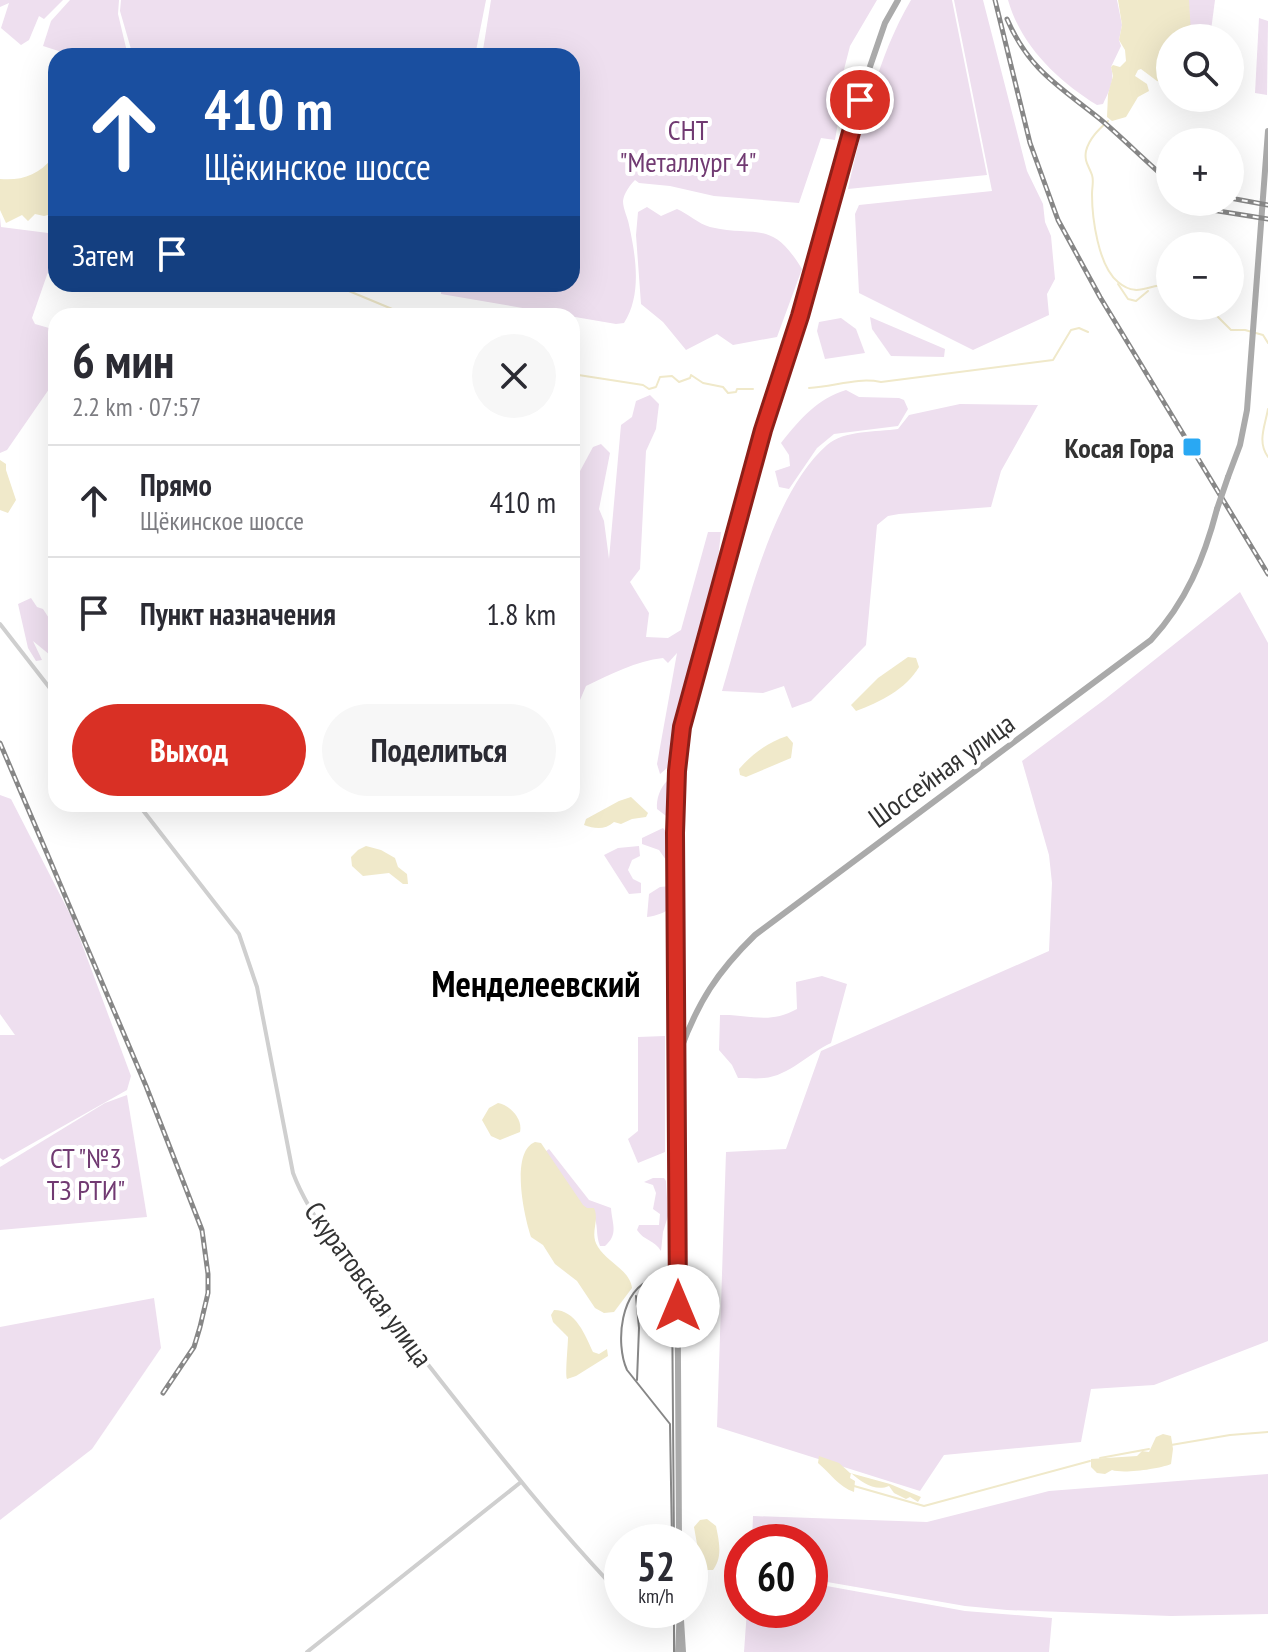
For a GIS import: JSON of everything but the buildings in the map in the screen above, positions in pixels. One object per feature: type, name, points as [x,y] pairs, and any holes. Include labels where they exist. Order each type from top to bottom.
[{"type":"main road","points":[[679,1524],[675,833],[682,727],[763,430],[800,316],[855,116],[884,25],[898,0]]},
{"type":"main road","name":"Шоссейная улица","points":[[677,1058],[706,990],[730,959],[755,935],[1114,670],[1151,640],[1180,604],[1207,547],[1240,445],[1247,410],[1268,131]]},
{"type":"main road","points":[[681,1652],[683,1628]]},
{"type":"street","points":[[0,624],[48,686]]},
{"type":"street","name":"Скуратовская улица","points":[[144,812],[217,904],[244,945],[257,987],[293,1173],[300,1190],[392,1319],[521,1482],[604,1576]]},
{"type":"street","points":[[307,1652],[521,1482]]},
{"type":"green space","points":[[0,0],[63,0],[44,19],[39,16],[29,40],[21,45],[1,28],[9,3],[0,7]]},
{"type":"green space","points":[[70,0],[119,0],[118,14],[126,48],[43,46],[51,21]]},
{"type":"green space","points":[[121,0],[486,0],[477,48],[131,48],[120,11]]},
{"type":"green space","name":"СНТ \"Металлург 4\"","points":[[491,0],[877,0],[850,46],[836,101],[841,105],[835,140],[821,138],[799,203],[714,196],[635,180],[631,184],[623,201],[634,250],[635,288],[630,312],[624,323],[616,324],[580,318],[580,308],[523,308],[441,294],[580,292],[580,48],[483,48]]},
{"type":"green space","points":[[911,0],[952,0],[987,175],[848,189],[880,68]]},
{"type":"green space","points":[[954,0],[983,0],[1027,171],[1043,204],[1045,222],[1051,236],[1055,279],[1047,294],[1049,315],[973,350],[859,293],[855,214],[859,205],[992,191]]},
{"type":"green space","points":[[1008,0],[1117,0],[1122,25],[1121,46],[1111,67],[1112,81],[1103,104],[1097,105],[1068,85],[1043,61],[1022,32]]},
{"type":"green space","points":[[1189,0],[1215,0],[1212,24],[1189,24]]},
{"type":"green space","points":[[1259,18],[1268,21],[1267,95],[1255,93]]},
{"type":"green space","points":[[647,207],[661,216],[677,209],[710,227],[762,233],[781,242],[802,269],[777,337],[733,345],[717,334],[686,350],[663,322],[641,304],[636,235],[638,212]]},
{"type":"green space","points":[[0,217],[1,227],[48,233],[48,272],[32,318],[35,324],[48,328],[48,391],[7,450],[0,453]]},
{"type":"green space","points":[[870,317],[945,349],[944,357],[891,356],[872,329]]},
{"type":"green space","points":[[841,318],[856,329],[865,353],[825,359],[817,331],[819,322]]},
{"type":"green space","points":[[846,390],[859,397],[899,398],[904,400],[908,409],[898,426],[834,434],[817,448],[789,489],[779,487],[775,471],[790,466],[789,455],[781,443],[818,404]]},
{"type":"green space","points":[[650,395],[659,404],[656,429],[646,451],[640,569],[630,582],[649,613],[646,637],[668,638],[681,630],[708,532],[721,532],[718,559],[683,694],[672,755],[667,768],[660,774],[657,764],[677,653],[668,663],[663,658],[633,665],[586,686],[580,700],[580,471],[593,447],[601,444],[610,453],[599,509],[604,521],[609,559],[621,425],[632,417],[636,401]]},
{"type":"green space","points":[[960,404],[1038,405],[1001,471],[991,507],[899,514],[888,516],[877,525],[866,645],[811,701],[792,708],[784,686],[763,693],[722,691],[761,560],[790,494],[807,467],[834,440],[861,432],[898,429],[909,415]]},
{"type":"green space","points":[[1240,592],[1268,643],[1268,1341],[1154,1385],[1091,1389],[1081,1442],[944,1455],[920,1491],[717,1427],[726,1152],[786,1149],[821,1051],[1049,951],[1052,883],[1049,855],[1022,761]]},
{"type":"green space","points":[[31,598],[48,617],[48,653],[33,641],[42,660],[36,661],[28,648],[18,604]]},
{"type":"green space","points":[[667,781],[674,789],[673,816],[670,819],[657,809],[659,794]]},
{"type":"green space","points":[[0,795],[11,799],[73,920],[131,1076],[127,1090],[3,1160],[0,1158],[0,1035],[15,1035],[0,1014]]},
{"type":"green space","points":[[663,828],[671,838],[670,860],[666,860],[659,850],[642,844],[642,838]]},
{"type":"green space","points":[[639,846],[640,856],[632,860],[628,870],[633,879],[641,883],[641,893],[629,894],[604,855],[618,848]]},
{"type":"green space","points":[[671,886],[673,899],[669,908],[647,917],[649,894],[660,887]]},
{"type":"green space","points":[[822,976],[847,984],[831,1043],[782,1073],[764,1078],[738,1078],[719,1050],[720,1015],[768,1018],[787,1014],[797,1009],[796,982]]},
{"type":"green space","points":[[665,1036],[665,1152],[638,1163],[628,1139],[638,1131],[638,1037]]},
{"type":"green space","name":"СТ \"№3 ТЗ РТИ\"","points":[[127,1095],[147,1217],[0,1230],[0,1167],[105,1103]]},
{"type":"green space","points":[[549,1149],[589,1200],[611,1208],[613,1233],[605,1246],[600,1246],[595,1219],[582,1213],[545,1152]]},
{"type":"green space","points":[[664,1178],[666,1181],[668,1216],[661,1251],[637,1230],[639,1225],[659,1225],[660,1214],[653,1209],[656,1193],[653,1185],[644,1182]]},
{"type":"green space","points":[[154,1298],[161,1348],[92,1449],[0,1520],[0,1327]]},
{"type":"green space","points":[[1268,1474],[1268,1614],[1171,1616],[1007,1610],[965,1606],[828,1582],[828,1524],[753,1524],[753,1516],[927,1522],[1049,1491]]},
{"type":"green space","points":[[828,1586],[965,1611],[1052,1618],[1049,1652],[744,1652],[746,1628],[828,1628]]},
{"type":"shaded area","points":[[1118,0],[1189,0],[1190,24],[1156,24],[1156,80],[1138,70],[1135,76],[1147,84],[1149,91],[1138,97],[1126,117],[1112,121],[1107,117],[1113,76],[1111,67],[1120,67],[1126,61],[1125,50],[1119,40],[1122,25]]},
{"type":"shaded area","points":[[48,162],[48,215],[35,214],[28,221],[22,215],[6,223],[0,210],[0,179],[29,176]]},
{"type":"shaded area","points":[[0,460],[6,464],[16,500],[8,513],[0,510]]},
{"type":"shaded area","points":[[908,657],[916,658],[919,667],[914,675],[883,699],[856,711],[851,705],[878,678]]},
{"type":"shaded area","points":[[787,736],[793,743],[791,758],[746,777],[740,775],[739,769],[755,753]]},
{"type":"shaded area","points":[[631,797],[648,813],[646,817],[621,824],[614,822],[600,828],[584,825],[586,819]]},
{"type":"shaded area","points":[[366,846],[395,858],[398,867],[407,874],[408,884],[403,884],[389,873],[363,876],[352,866],[351,857]]},
{"type":"shaded area","points":[[498,1103],[515,1113],[520,1122],[520,1132],[500,1140],[491,1136],[482,1120],[489,1108]]},
{"type":"shaded area","points":[[535,1142],[541,1143],[583,1205],[594,1208],[595,1242],[630,1282],[632,1288],[614,1312],[604,1313],[595,1308],[577,1281],[555,1264],[543,1245],[531,1237],[525,1215],[521,1171],[527,1148]]},
{"type":"shaded area","points":[[554,1310],[574,1319],[593,1352],[599,1354],[607,1349],[608,1356],[567,1379],[568,1337],[553,1322],[551,1315]]},
{"type":"shaded area","points":[[1163,1434],[1171,1436],[1171,1464],[1141,1470],[1112,1470],[1105,1474],[1097,1473],[1091,1467],[1091,1459],[1137,1456],[1142,1451],[1149,1452],[1156,1437]]},
{"type":"shaded area","points":[[819,1456],[839,1463],[851,1473],[850,1478],[855,1481],[854,1492],[839,1483],[818,1463]]},
{"type":"shaded area","points":[[851,1473],[890,1484],[921,1497],[918,1502],[910,1497],[906,1499],[894,1493],[889,1486],[873,1487]]},
{"type":"shaded area","points":[[707,1519],[716,1526],[719,1554],[713,1570],[708,1570],[708,1524],[697,1524]]},
{"type":"waterway","points":[[1108,121],[1097,131],[1087,147],[1086,155],[1093,177],[1093,215],[1101,253],[1111,275],[1125,287],[1138,290],[1156,286]]},
{"type":"waterway","points":[[1118,284],[1128,299],[1136,301],[1148,291]]},
{"type":"waterway","points":[[351,292],[390,308]]},
{"type":"waterway","points":[[1221,320],[1231,330],[1263,335],[1268,343]]},
{"type":"waterway","points":[[809,388],[1053,360],[1071,330],[1079,328],[1088,332]]},
{"type":"waterway","points":[[580,375],[643,385],[649,389],[656,387],[660,377],[672,376],[679,382],[691,375],[703,383],[723,387],[728,393],[737,389],[753,389]]},
{"type":"waterway","points":[[1268,409],[1262,440],[1268,457]]},
{"type":"waterway","points":[[1171,1445],[1268,1432]]},
{"type":"waterway","points":[[1100,1458],[1149,1449]]},
{"type":"waterway","points":[[854,1486],[924,1506],[1090,1461]]},
{"type":"tram line","points":[[672,1524],[670,1424],[627,1370],[621,1346],[627,1304],[643,1284],[654,1279],[667,1284],[672,1294],[674,1524]]},
{"type":"tram line","points":[[636,1296],[639,1328],[637,1380]]},
{"type":"tram line","points":[[674,1628],[674,1652]]},
{"type":"railway","points":[[995,0],[1030,143],[1058,220],[1100,297],[1268,574]]},
{"type":"railway","points":[[1007,19],[1025,52],[1046,76],[1156,169]]},
{"type":"railway","points":[[1244,201],[1268,205]]},
{"type":"railway","points":[[1244,215],[1268,219]]},
{"type":"railway","points":[[0,743],[146,1086],[202,1230],[208,1293],[200,1327],[194,1347],[163,1393]]},
{"type":"place","name":"Косая Гора","points":[[1192,447]]},
{"type":"district","name":"Менделеевский","points":[[536,983]]},
{"type":"route","points":[[678,1306],[675,833],[682,727],[763,430],[800,316],[860,100]]}]
